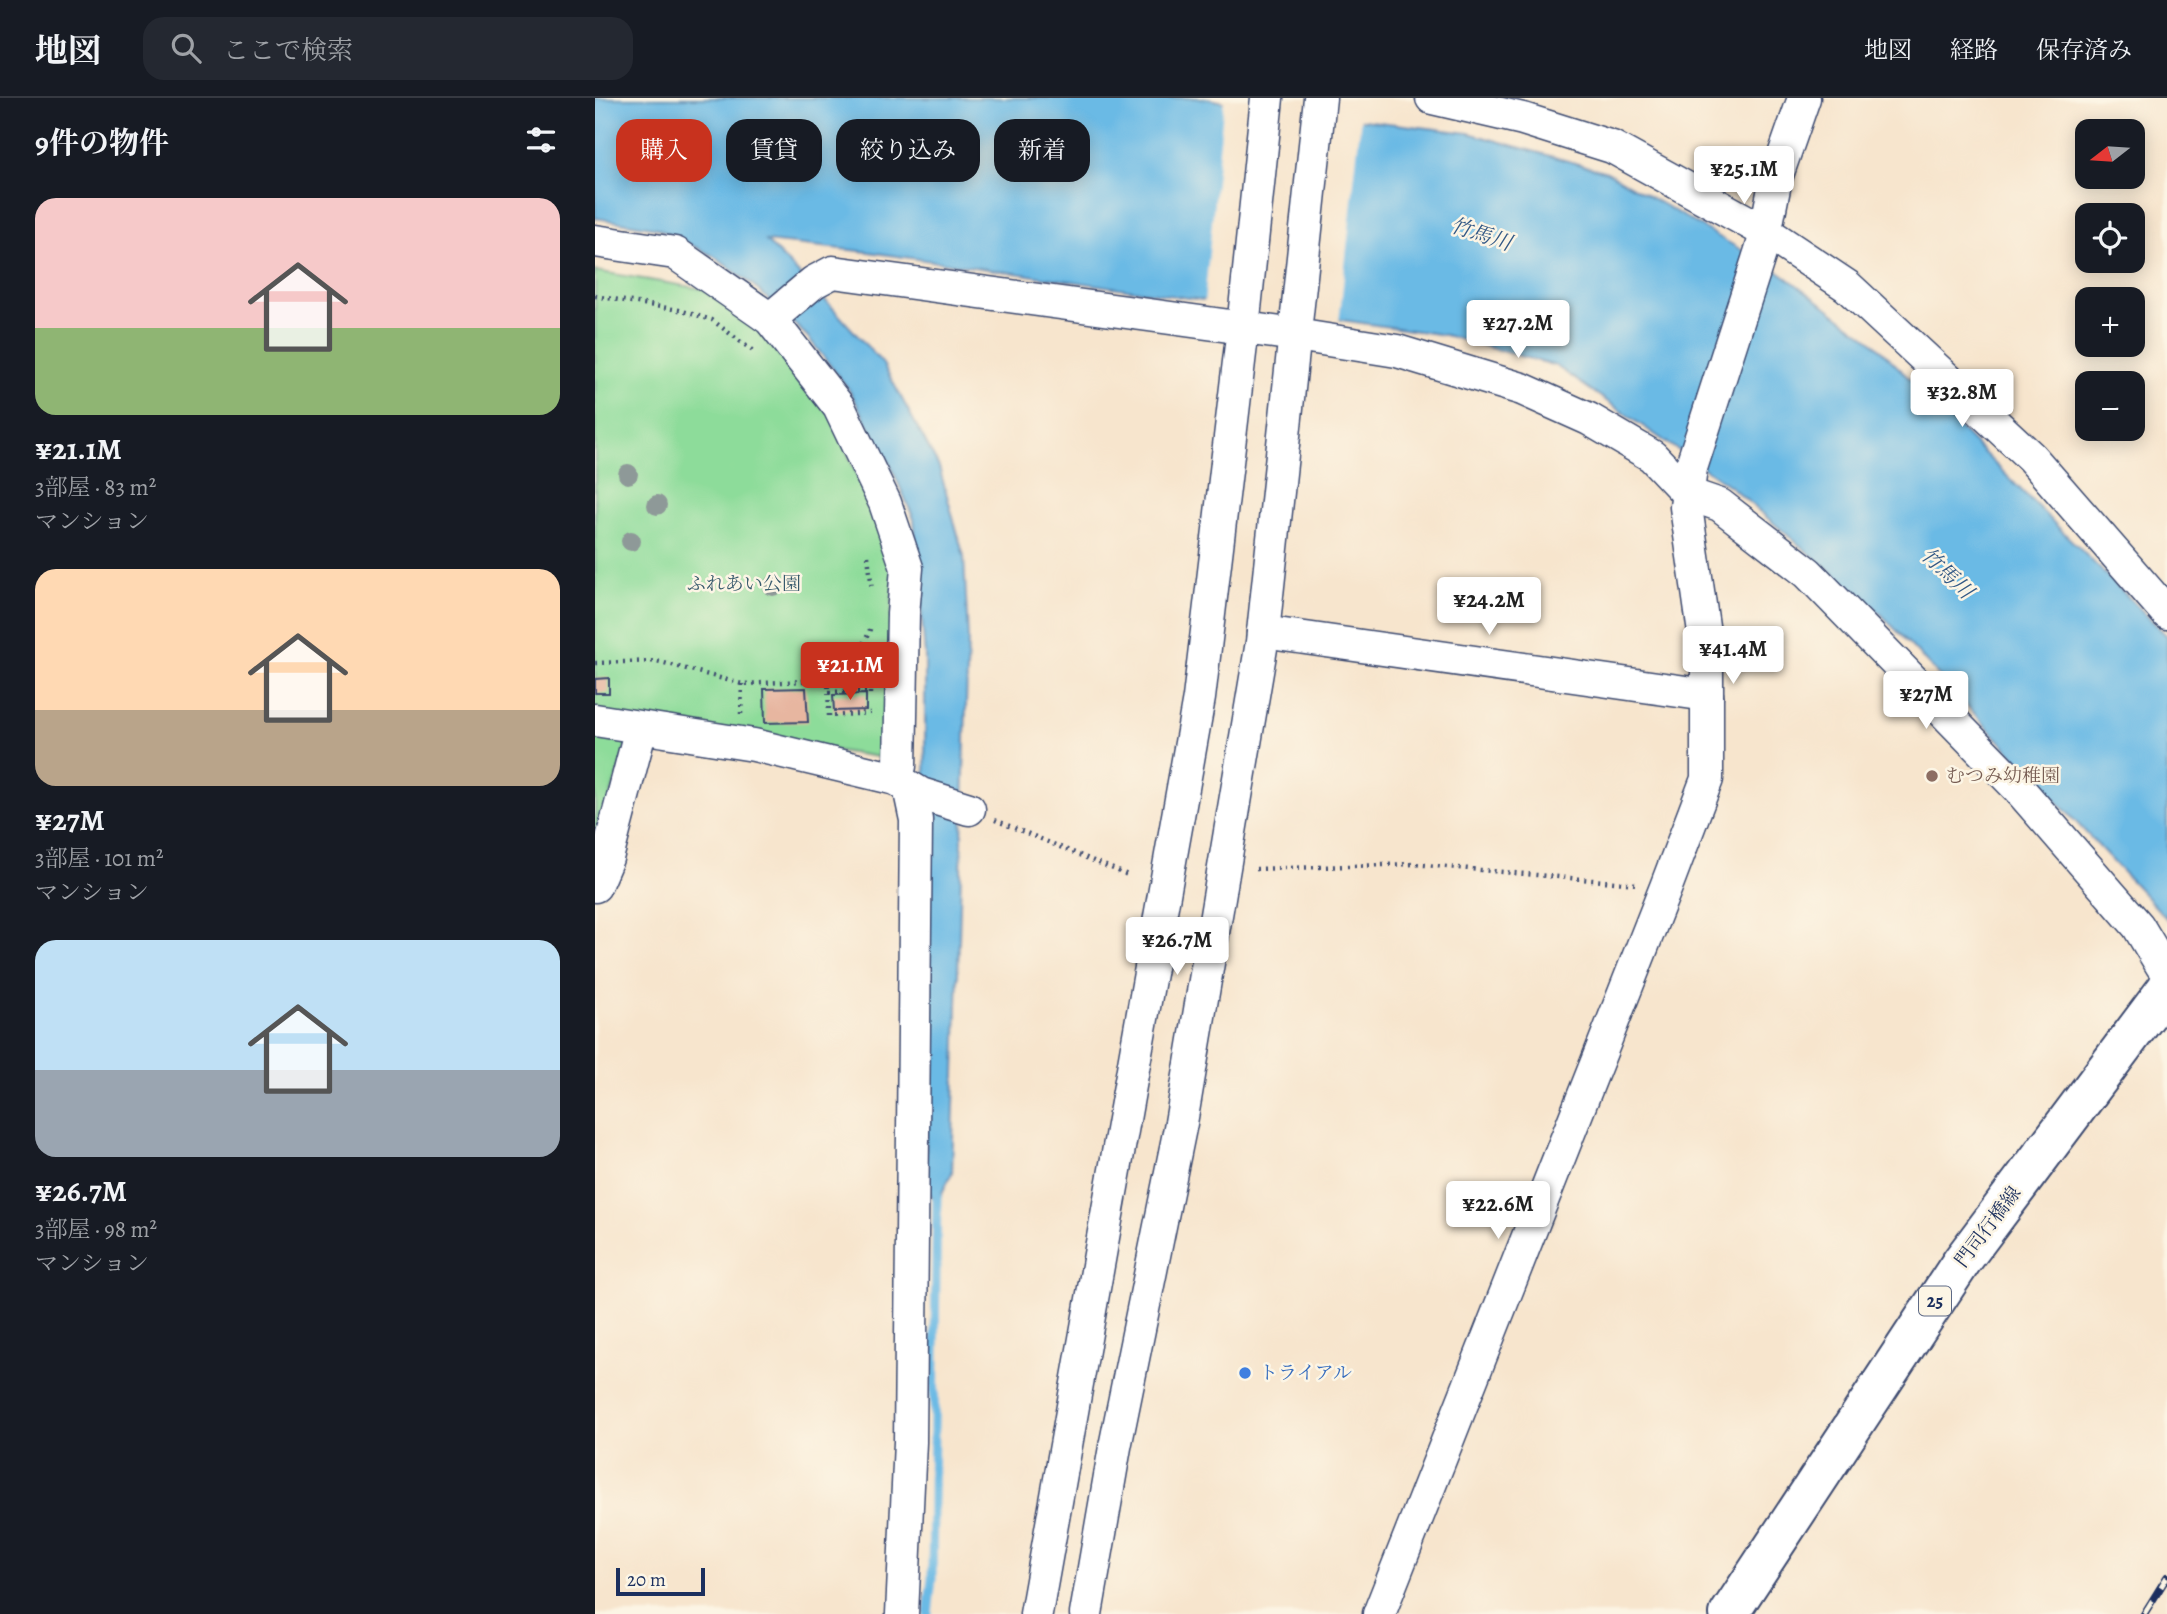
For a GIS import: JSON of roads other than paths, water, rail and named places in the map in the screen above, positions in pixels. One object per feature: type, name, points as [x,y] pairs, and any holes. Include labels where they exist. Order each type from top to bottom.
[{"type":"main road","name":"門司行橋線","points":[[1729,1614],[1962,1261],[2162,985]]},
{"type":"street","points":[[1036,1614],[1199,698],[1267,98]]},
{"type":"street","points":[[1086,1614],[1115,1447],[1181,1123],[1263,632],[1320,98]]},
{"type":"street","points":[[1432,98],[1523,119],[1612,147],[1847,286],[2031,457],[2167,613]]},
{"type":"street","points":[[1379,1614],[1707,779],[1707,654],[1686,507],[1689,481],[1764,238],[1776,177],[1804,98]]},
{"type":"street","points":[[595,242],[675,253],[770,319],[839,407],[885,503],[907,568],[900,765],[916,820],[910,1442],[902,1614]]},
{"type":"street","points":[[770,319],[814,282],[834,272],[1296,330],[1397,351],[1521,389],[1589,419],[1689,481],[1808,573],[2018,788],[2138,926],[2162,985]]},
{"type":"street","points":[[1263,632],[1707,695]]},
{"type":"street","points":[[595,720],[754,745],[908,787],[969,809]]},
{"type":"street","points":[[599,867],[641,728]]},
{"type":"water","name":"竹馬川","points":[[595,98],[1202,98],[1469,133],[1607,172],[1781,273],[1872,341],[2167,636],[2167,919],[1882,615],[1731,487],[1556,366],[1445,335],[869,252],[766,241],[830,305],[883,364],[939,467],[964,557],[968,638],[952,1173],[937,1203],[926,1189],[925,656],[914,519],[889,462],[848,388],[807,336],[754,286],[712,255],[657,228],[595,218]]},
{"type":"waterway","points":[[928,1614],[932,1578],[937,1193]]},
{"type":"railway","points":[[2144,1614],[2167,1577]]},
{"type":"place","name":"むつみ幼稚園","points":[[1932,776]]},
{"type":"place","name":"トライアル","points":[[1245,1373]]},
{"type":"park label","name":"ふれあい公園","points":[[744,584]]}]
